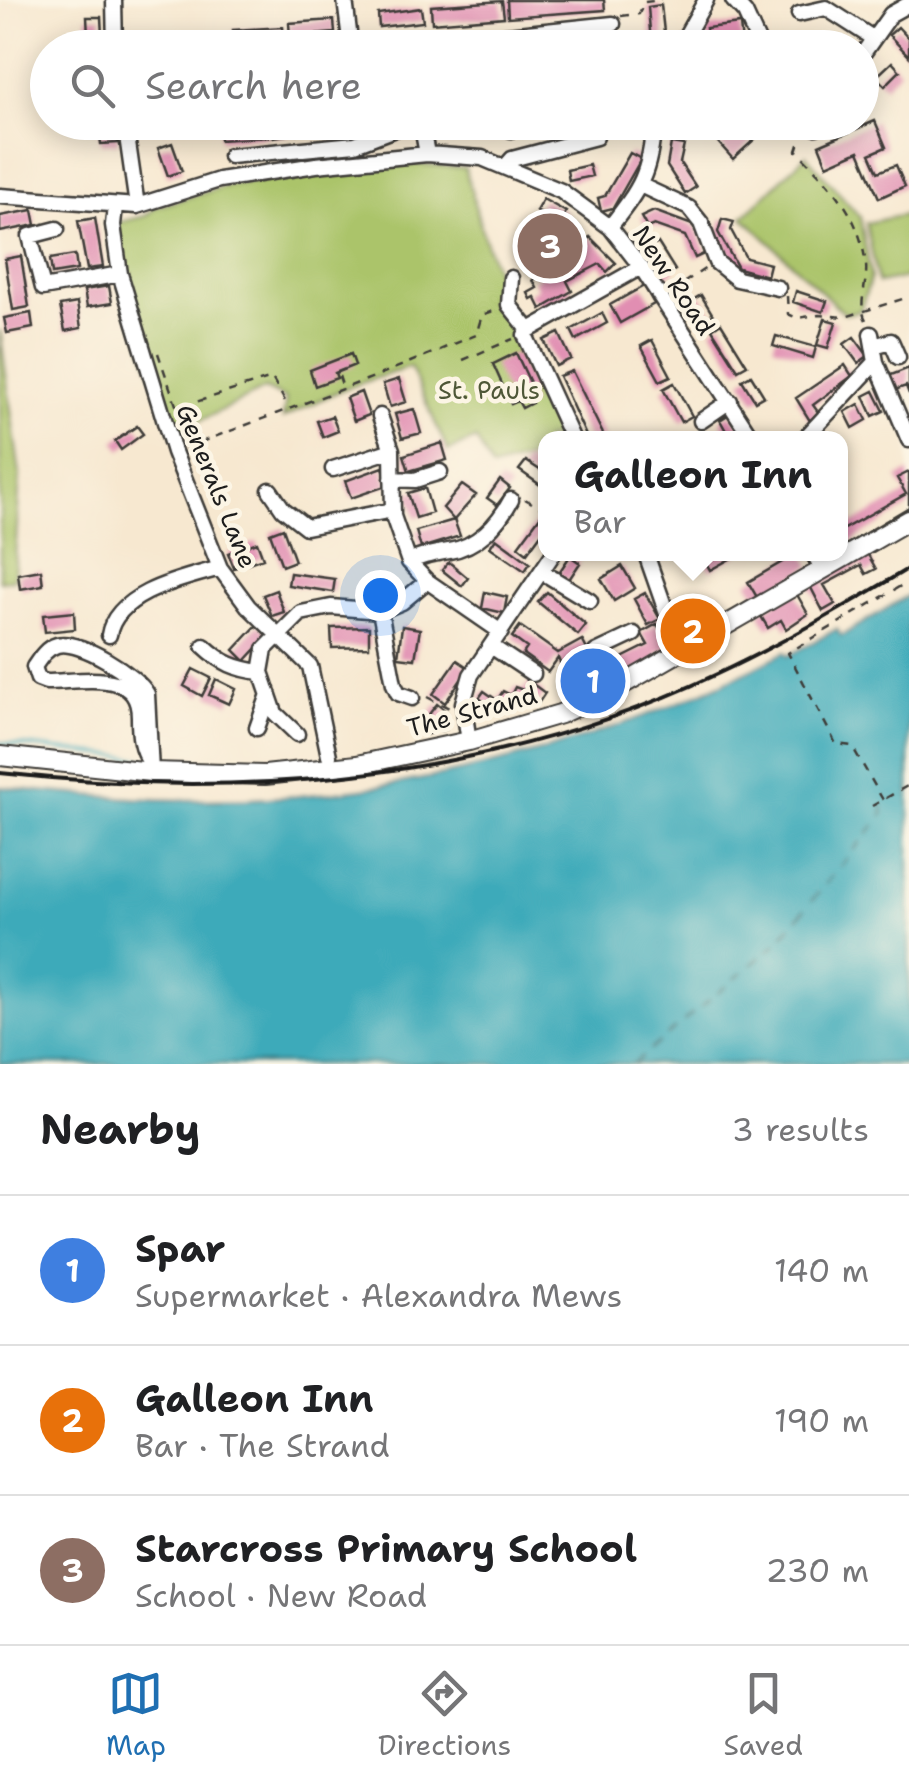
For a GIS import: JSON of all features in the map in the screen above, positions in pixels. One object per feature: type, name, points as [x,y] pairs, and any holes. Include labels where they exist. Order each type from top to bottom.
[{"type":"main road","name":"The Strand","points":[[848,547],[909,520]]},
{"type":"main road","name":"The Strand","points":[[0,756],[218,775],[356,766],[469,741],[560,714],[615,690],[688,650],[818,561]]},
{"type":"street","points":[[114,0],[115,30]]},
{"type":"street","points":[[345,0],[349,30]]},
{"type":"street","points":[[688,30],[706,0]]},
{"type":"street","points":[[732,0],[753,30]]},
{"type":"street","points":[[877,30],[891,14],[909,4]]},
{"type":"street","points":[[800,14],[826,8],[860,30]]},
{"type":"street","points":[[576,30],[613,24]]},
{"type":"street","points":[[127,140],[137,206]]},
{"type":"street","points":[[230,156],[365,140]]},
{"type":"street","points":[[424,140],[428,154]]},
{"type":"street","points":[[506,167],[512,159],[585,140]]},
{"type":"street","points":[[610,227],[642,186],[651,140]]},
{"type":"street","name":"New Road","points":[[0,196],[137,206],[218,180],[316,165],[428,154],[482,158],[560,191],[610,227],[662,298],[748,431]]},
{"type":"street","points":[[642,186],[689,208],[701,223],[716,262],[737,278],[778,288]]},
{"type":"street","name":"Generals Lane","points":[[115,206],[113,225],[120,274],[174,452],[220,568],[248,606],[310,666],[329,756]]},
{"type":"street","points":[[57,229],[30,236],[43,288],[120,274]]},
{"type":"street","points":[[527,333],[641,267]]},
{"type":"street","points":[[511,278],[510,305],[527,333],[569,431]]},
{"type":"street","points":[[810,431],[874,347],[891,341],[898,358]]},
{"type":"street","points":[[874,347],[909,440]]},
{"type":"street","points":[[701,421],[730,402]]},
{"type":"street","points":[[380,416],[392,450],[393,510],[409,562],[427,581],[501,632]]},
{"type":"street","points":[[333,469],[392,450]]},
{"type":"street","points":[[392,480],[415,480],[440,472]]},
{"type":"street","points":[[270,490],[283,509],[306,527],[393,510]]},
{"type":"street","points":[[409,562],[426,553],[452,551],[476,541],[501,519],[512,500]]},
{"type":"street","points":[[469,741],[464,698],[472,675],[549,561]]},
{"type":"street","points":[[635,574],[648,561]]},
{"type":"street","points":[[649,561],[668,614],[688,650]]},
{"type":"street","points":[[109,635],[113,620],[137,599],[156,588],[220,568]]},
{"type":"street","points":[[542,572],[590,600]]},
{"type":"street","points":[[297,734],[285,726],[269,700],[260,672],[265,649],[301,613],[330,607],[380,610],[402,602],[427,581]]},
{"type":"street","points":[[380,610],[394,684],[398,692],[412,698]]},
{"type":"street","points":[[615,690],[596,652],[634,634]]},
{"type":"street","points":[[71,643],[124,671],[142,686],[147,694],[150,767],[141,745],[140,707],[132,690],[116,681],[38,679],[34,667],[43,654],[57,644],[71,643]]},
{"type":"street","points":[[204,646],[235,668],[260,672]]},
{"type":"street","points":[[491,646],[533,674]]},
{"type":"street","points":[[263,725],[269,700]]},
{"type":"path","points":[[613,24],[619,24],[618,16],[638,14],[644,2],[662,0]]},
{"type":"path","points":[[804,140],[797,152],[831,185],[853,215],[866,268],[862,313]]},
{"type":"path","points":[[662,298],[716,262]]},
{"type":"path","points":[[778,288],[787,295],[788,314],[798,318],[845,317],[909,297]]},
{"type":"path","points":[[174,452],[476,335],[482,315],[510,305]]},
{"type":"path","points":[[464,360],[527,333]]},
{"type":"path","points":[[153,339],[177,408],[272,378],[289,409]]},
{"type":"path","points":[[339,376],[343,389]]},
{"type":"path","points":[[512,500],[520,498],[538,507]]},
{"type":"path","points":[[882,800],[852,746],[836,744],[788,653],[909,581]]},
{"type":"path","points":[[412,698],[419,694],[435,701],[455,712],[454,717]]},
{"type":"path","points":[[872,806],[909,784]]},
{"type":"green space","points":[[806,155],[860,217],[871,277],[860,311],[845,314],[743,217]]},
{"type":"green space","points":[[415,164],[465,168],[514,323],[561,431],[538,431],[538,456],[492,469],[476,439],[448,451],[410,367],[343,389],[283,418],[286,399],[265,389],[173,434],[134,321],[116,223],[229,185],[338,169]]},
{"type":"green space","points":[[909,214],[909,277],[878,283],[866,223]]},
{"type":"green space","points":[[0,330],[20,475],[14,579],[0,581]]},
{"type":"water","points":[[909,595],[909,1064],[0,1064],[0,787],[198,800],[350,791],[425,778],[500,762],[647,715],[785,652],[788,656],[837,629],[841,636]]},
{"type":"building","points":[[507,0],[604,0],[605,10],[508,17]]},
{"type":"building","points":[[502,1],[504,17],[432,23],[431,6]]},
{"type":"building","points":[[661,5],[664,30],[650,30],[648,7]]},
{"type":"building","points":[[421,8],[423,22],[379,27],[378,14]]},
{"type":"building","points":[[87,17],[101,17],[102,30],[88,30]]},
{"type":"building","points":[[334,20],[335,30],[290,30],[289,23]]},
{"type":"building","points":[[740,24],[741,30],[706,30]]},
{"type":"building","points":[[283,27],[283,30],[233,30]]},
{"type":"building","points":[[898,27],[909,39],[909,56],[889,35]]},
{"type":"building","points":[[892,62],[900,71],[885,86],[879,74]]},
{"type":"building","points":[[879,130],[886,147],[870,154],[878,172],[896,165],[905,186],[879,198],[859,151],[827,165],[819,145],[831,140],[879,140]]},
{"type":"building","points":[[716,140],[754,140],[733,159]]},
{"type":"building","points":[[172,143],[182,171],[168,176],[158,148]]},
{"type":"building","points":[[671,143],[684,145],[680,163],[696,187],[685,194],[667,166]]},
{"type":"building","points":[[630,153],[641,159],[613,208],[601,211],[598,198],[605,196]]},
{"type":"building","points":[[589,165],[592,176],[569,181],[567,170]]},
{"type":"building","points":[[543,199],[566,212],[559,224],[536,211]]},
{"type":"building","points":[[33,210],[36,225],[0,232],[0,216]]},
{"type":"building","points":[[654,211],[695,226],[706,253],[695,258],[685,236],[654,225],[647,228],[641,217]]},
{"type":"building","points":[[95,218],[103,267],[87,269],[78,221]]},
{"type":"building","points":[[722,219],[734,222],[731,230],[746,258],[770,264],[767,276],[738,268],[718,232]]},
{"type":"building","points":[[561,226],[573,250],[590,237],[616,263],[607,272],[600,264],[567,281],[572,291],[541,309],[528,293],[537,288],[533,280],[540,276],[538,273],[555,264],[541,237]]},
{"type":"building","points":[[658,243],[675,270],[664,277],[647,250]]},
{"type":"building","points":[[75,255],[77,270],[52,274],[50,259]]},
{"type":"building","points":[[21,256],[29,307],[13,310],[5,259]]},
{"type":"building","points":[[109,286],[112,303],[87,307],[84,290]]},
{"type":"building","points":[[644,286],[654,304],[620,323],[610,305]]},
{"type":"building","points":[[796,291],[827,301],[823,312],[793,302]]},
{"type":"building","points":[[701,295],[713,315],[704,321],[691,301]]},
{"type":"building","points":[[77,303],[81,328],[65,331],[60,306]]},
{"type":"building","points":[[31,313],[33,328],[7,333],[4,318]]},
{"type":"building","points":[[602,313],[607,323],[576,340],[571,330]]},
{"type":"building","points":[[825,319],[836,322],[828,348],[817,345]]},
{"type":"building","points":[[721,323],[747,365],[738,370],[712,329]]},
{"type":"building","points":[[559,333],[571,359],[556,366],[544,340]]},
{"type":"building","points":[[776,336],[816,347],[813,358],[773,346]]},
{"type":"building","points":[[854,337],[868,356],[858,363],[844,344]]},
{"type":"building","points":[[652,340],[671,376],[660,381],[641,346]]},
{"type":"building","name":"St. Pauls","points":[[516,353],[534,391],[528,394],[532,403],[522,408],[518,401],[511,404],[493,364]]},
{"type":"building","points":[[351,354],[355,365],[335,373],[337,378],[315,386],[310,370]]},
{"type":"building","points":[[845,365],[852,376],[813,405],[818,412],[810,421],[796,398]]},
{"type":"building","points":[[909,368],[909,394],[906,386],[892,391],[886,377]]},
{"type":"building","points":[[572,371],[602,431],[584,431],[559,376]]},
{"type":"building","points":[[751,375],[764,396],[755,401],[742,380]]},
{"type":"building","points":[[399,379],[406,402],[390,407],[383,384]]},
{"type":"building","points":[[674,383],[692,416],[681,422],[663,389]]},
{"type":"building","points":[[874,391],[884,411],[873,416],[864,396]]},
{"type":"building","points":[[361,392],[369,415],[354,421],[346,398]]},
{"type":"building","points":[[859,404],[867,420],[853,428],[845,412]]},
{"type":"building","points":[[414,409],[421,433],[402,438],[395,414]]},
{"type":"building","points":[[731,413],[743,431],[726,431],[720,420]]},
{"type":"building","points":[[332,416],[338,431],[323,437],[317,421]]},
{"type":"building","points":[[137,426],[143,434],[121,450],[115,441]]},
{"type":"building","points":[[442,443],[447,460],[409,471],[404,455]]},
{"type":"building","points":[[526,461],[538,469],[538,483],[519,470]]},
{"type":"building","points":[[383,467],[389,485],[351,498],[345,481]]},
{"type":"building","points":[[909,472],[909,507],[848,543],[848,527],[906,494],[897,478]]},
{"type":"building","points":[[500,480],[510,488],[497,505],[487,498]]},
{"type":"building","points":[[462,485],[476,495],[454,520],[443,508]]},
{"type":"building","points":[[425,488],[432,513],[416,518],[408,493]]},
{"type":"building","points":[[538,519],[538,538],[527,553],[518,546]]},
{"type":"building","points":[[454,520],[460,536],[421,548],[416,531]]},
{"type":"building","points":[[283,528],[295,561],[282,566],[270,533]]},
{"type":"building","points":[[496,538],[530,563],[525,571],[490,547]]},
{"type":"building","points":[[257,542],[263,558],[234,568],[228,553]]},
{"type":"building","points":[[866,551],[876,569],[866,574],[861,565],[824,585],[835,604],[823,611],[808,582]]},
{"type":"building","points":[[567,561],[580,563],[568,581],[558,574]]},
{"type":"building","points":[[705,561],[726,561],[710,570]]},
{"type":"building","points":[[784,561],[808,561],[811,566],[758,599],[748,582]]},
{"type":"building","points":[[449,562],[468,578],[462,586],[442,570]]},
{"type":"building","points":[[622,566],[635,588],[614,601],[601,579]]},
{"type":"building","points":[[41,570],[43,585],[20,589],[18,574]]},
{"type":"building","points":[[290,573],[335,579],[333,592],[288,585]]},
{"type":"building","points":[[276,590],[284,612],[272,616],[263,595]]},
{"type":"building","points":[[795,591],[808,614],[786,629],[781,620],[768,628],[759,613]]},
{"type":"building","points":[[485,592],[507,597],[504,613],[482,608]]},
{"type":"building","points":[[547,592],[586,625],[578,635],[538,602]]},
{"type":"building","points":[[645,593],[660,619],[648,625],[634,599]]},
{"type":"building","points":[[692,602],[707,629],[685,640],[671,613]]},
{"type":"building","points":[[74,612],[75,629],[45,632],[43,615]]},
{"type":"building","points":[[258,624],[269,635],[245,661],[234,650]]},
{"type":"building","points":[[657,624],[670,646],[656,654],[659,660],[620,679],[612,663],[648,645],[641,633]]},
{"type":"building","points":[[402,626],[420,629],[415,659],[398,657]]},
{"type":"building","points":[[520,626],[558,653],[582,640],[594,663],[572,667],[576,677],[590,671],[598,688],[575,698],[558,658],[548,672],[523,654],[527,648],[512,637]]},
{"type":"building","points":[[369,627],[369,647],[332,648],[331,628]]},
{"type":"building","points":[[457,660],[469,668],[445,703],[433,694]]},
{"type":"building","points":[[193,669],[211,678],[202,696],[184,686]]},
{"type":"building","points":[[216,679],[236,689],[229,704],[209,695]]},
{"type":"building","points":[[530,682],[545,693],[537,705],[525,697],[514,697],[505,708],[496,710],[479,698],[484,691],[497,700],[503,691],[511,695],[515,687],[523,690]]},
{"type":"building","points":[[437,704],[447,712],[441,720],[444,722],[431,731],[420,728],[418,719],[426,718]]},
{"type":"waterway","points":[[0,743],[143,759]]},
{"type":"ferry route","points":[[633,1064],[776,944],[883,815],[883,800]]},
{"type":"railway","points":[[0,773],[183,784],[275,782],[366,774],[456,759],[544,738],[632,710],[766,650],[909,568]]},
{"type":"place","name":"Starcross Primary School","points":[[550,246]]},
{"type":"place","name":"Galleon Inn","points":[[693,631]]},
{"type":"place","name":"Spar","points":[[593,681]]}]
